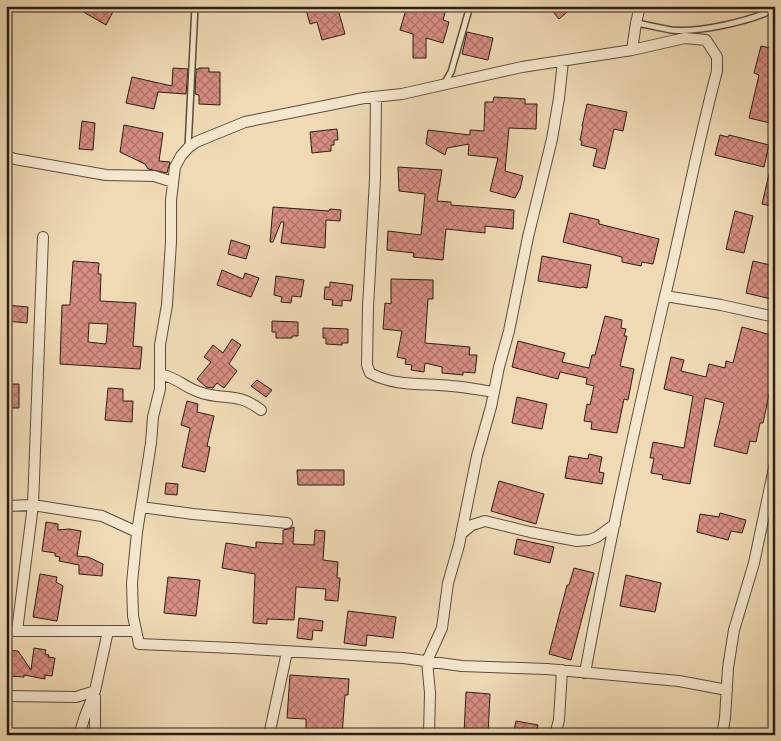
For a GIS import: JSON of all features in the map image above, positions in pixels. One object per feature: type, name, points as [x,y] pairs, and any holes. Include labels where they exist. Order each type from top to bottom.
[{"type":"street","points":[[632,50],[640,6]]},
{"type":"street","points":[[585,674],[647,369],[665,296],[694,160],[717,71],[717,57],[706,40],[686,38],[632,50],[522,67],[402,94],[376,97],[245,122],[196,142],[181,156],[175,167],[173,182],[167,305],[160,345],[160,389],[153,417],[132,583],[135,630],[139,644],[403,658],[462,666],[562,670],[585,674],[625,675],[679,681],[727,690]]},
{"type":"street","points":[[429,735],[430,693],[427,661],[442,628],[448,583],[552,139],[563,61]]},
{"type":"street","points":[[376,97],[375,179],[368,307],[367,365],[370,373],[405,384],[451,386],[494,392]]},
{"type":"street","points":[[6,156],[106,175],[154,176],[173,182]]},
{"type":"street","points":[[43,237],[33,505],[12,631],[135,630]]},
{"type":"street","points":[[665,296],[721,305],[775,317]]},
{"type":"street","points":[[160,374],[172,377],[197,391],[242,398],[261,410]]},
{"type":"street","points":[[722,735],[726,718],[728,668],[734,630],[754,563],[775,463]]},
{"type":"street","points":[[6,506],[33,505],[102,516],[137,532]]},
{"type":"street","points":[[141,507],[287,523]]},
{"type":"street","points":[[461,534],[472,525],[486,521],[577,542],[597,537],[615,524]]},
{"type":"street","points":[[80,735],[95,691],[108,631]]},
{"type":"street","points":[[269,735],[287,652]]},
{"type":"street","points":[[555,735],[560,720],[562,670]]},
{"type":"street","points":[[6,696],[76,697],[95,691]]},
{"type":"street","points":[[95,691],[95,735]]},
{"type":"lane","points":[[188,148],[195,6]]},
{"type":"lane","points":[[444,85],[451,72],[470,6]]},
{"type":"lane","points":[[636,23],[671,30],[690,30],[723,25],[756,16],[775,8]]},
{"type":"building","points":[[73,6],[116,6],[106,25]]},
{"type":"building","points":[[305,6],[337,6],[345,34],[322,40],[317,22],[310,24]]},
{"type":"building","points":[[407,6],[447,6],[443,20],[449,22],[443,43],[426,38],[426,58],[413,58],[413,34],[400,30]]},
{"type":"building","points":[[548,6],[574,6],[559,19]]},
{"type":"building","points":[[467,32],[493,38],[488,60],[462,54]]},
{"type":"building","points":[[761,46],[775,49],[775,102],[770,123],[749,118],[759,75],[754,73]]},
{"type":"building","points":[[173,68],[188,69],[186,94],[158,92],[154,109],[126,103],[132,77],[172,86]]},
{"type":"building","points":[[209,68],[209,72],[220,72],[220,105],[199,104],[199,95],[195,94],[196,69]]},
{"type":"building","points":[[494,97],[525,99],[525,104],[537,104],[536,129],[509,128],[505,171],[523,176],[520,189],[515,198],[490,191],[498,158],[468,155],[469,144],[447,148],[445,155],[426,144],[428,130],[470,135],[470,130],[484,131],[485,102],[493,102]]},
{"type":"building","points":[[587,104],[627,112],[623,131],[614,129],[605,169],[593,166],[597,149],[581,145],[582,126]]},
{"type":"building","points":[[82,121],[95,123],[93,150],[79,149]]},
{"type":"building","points":[[124,125],[163,133],[159,161],[170,162],[167,173],[148,169],[145,164],[120,152]]},
{"type":"building","points":[[337,129],[338,140],[334,140],[334,145],[331,145],[331,151],[312,153],[310,132]]},
{"type":"building","points":[[720,135],[728,137],[729,135],[769,145],[764,167],[715,155]]},
{"type":"building","points":[[771,166],[775,167],[775,207],[762,204]]},
{"type":"building","points":[[398,167],[442,170],[437,201],[451,202],[451,205],[514,210],[513,229],[485,226],[485,233],[446,229],[443,260],[413,257],[414,253],[387,250],[388,231],[421,235],[425,194],[399,191]]},
{"type":"building","points":[[273,207],[329,211],[330,209],[341,210],[340,221],[326,220],[325,248],[281,243],[284,222],[281,222],[273,242],[270,242]]},
{"type":"building","points":[[735,211],[753,216],[744,253],[726,249]]},
{"type":"building","points":[[570,213],[599,220],[599,224],[659,239],[653,264],[642,262],[641,266],[622,262],[622,257],[563,242]]},
{"type":"building","points":[[231,240],[250,246],[246,259],[228,254]]},
{"type":"building","points":[[542,256],[591,265],[587,288],[538,281]]},
{"type":"building","points":[[73,261],[99,263],[98,274],[101,274],[100,301],[136,303],[133,346],[142,347],[140,369],[60,364],[62,305],[70,305]],"holes":[[[89,323],[108,324],[106,344],[88,342]]]},
{"type":"building","points":[[753,261],[775,266],[775,300],[746,293]]},
{"type":"building","points":[[222,270],[243,279],[245,273],[259,278],[251,297],[217,285]]},
{"type":"building","points":[[276,276],[304,280],[301,297],[292,296],[291,303],[281,302],[282,297],[274,295]]},
{"type":"building","points":[[391,279],[433,280],[433,299],[428,299],[425,343],[470,347],[469,355],[477,355],[475,373],[463,372],[463,375],[442,373],[442,367],[425,363],[424,372],[411,370],[412,365],[405,364],[406,359],[397,357],[402,331],[383,329],[385,303],[391,304]]},
{"type":"building","points":[[330,282],[353,285],[351,301],[342,300],[342,306],[332,305],[333,300],[324,299],[325,287],[330,287]]},
{"type":"building","points":[[6,305],[28,307],[27,323],[6,321]]},
{"type":"building","points":[[605,316],[622,320],[621,328],[626,329],[624,336],[627,336],[620,366],[634,369],[628,400],[624,399],[617,433],[591,429],[592,422],[584,421],[587,404],[590,405],[594,386],[586,384],[587,378],[560,372],[558,379],[512,367],[518,341],[565,353],[562,362],[589,368],[592,355],[595,355]]},
{"type":"building","points":[[272,321],[298,322],[298,336],[276,338],[276,332],[272,332]]},
{"type":"building","points":[[742,327],[775,336],[775,360],[771,376],[773,376],[763,423],[760,423],[756,442],[750,441],[747,454],[714,446],[724,403],[705,398],[690,484],[662,479],[663,475],[651,473],[654,458],[650,458],[653,442],[684,448],[693,396],[664,389],[671,357],[684,360],[681,371],[706,377],[709,364],[725,368],[726,361],[733,363]]},
{"type":"building","points":[[323,328],[348,329],[348,343],[342,343],[342,345],[326,344],[326,338],[323,338]]},
{"type":"building","points":[[232,339],[241,345],[229,364],[237,371],[224,388],[217,383],[213,388],[206,387],[197,379],[211,362],[204,357],[213,345],[223,353]]},
{"type":"building","points":[[257,380],[272,390],[266,397],[251,386]]},
{"type":"building","points":[[6,384],[19,384],[19,408],[6,408]]},
{"type":"building","points":[[108,388],[123,389],[123,401],[133,401],[132,422],[105,420]]},
{"type":"building","points":[[517,397],[547,404],[542,429],[512,423]]},
{"type":"building","points":[[187,401],[198,404],[197,412],[214,416],[207,446],[210,447],[205,472],[182,467],[190,428],[181,425]]},
{"type":"building","points":[[589,454],[602,457],[599,472],[604,473],[602,484],[565,478],[569,456],[588,459]]},
{"type":"building","points":[[297,470],[344,470],[344,485],[298,485]]},
{"type":"building","points":[[499,481],[544,494],[536,524],[491,511]]},
{"type":"building","points":[[166,483],[178,484],[177,495],[165,494]]},
{"type":"building","points":[[720,513],[746,520],[742,533],[731,531],[728,540],[697,532],[700,514],[719,517]]},
{"type":"building","points":[[46,522],[58,524],[58,530],[81,531],[77,556],[88,557],[103,564],[102,576],[79,574],[79,565],[59,561],[60,557],[55,556],[55,553],[42,551]]},
{"type":"building","points":[[294,527],[293,544],[314,545],[315,530],[325,531],[323,560],[338,562],[337,578],[340,578],[338,601],[325,600],[326,589],[296,587],[294,620],[267,619],[267,624],[253,623],[255,574],[222,568],[226,543],[256,548],[256,542],[283,544],[283,530]]},
{"type":"building","points":[[517,539],[554,547],[550,563],[514,554]]},
{"type":"building","points":[[574,568],[594,573],[571,660],[549,654],[567,585],[569,585]]},
{"type":"building","points":[[40,574],[57,577],[56,582],[63,586],[57,621],[33,617]]},
{"type":"building","points":[[626,575],[661,583],[655,612],[620,606]]},
{"type":"building","points":[[168,577],[200,580],[196,616],[164,613]]},
{"type":"building","points":[[348,611],[396,617],[393,638],[367,635],[366,646],[344,643]]},
{"type":"building","points":[[299,618],[323,621],[322,631],[313,630],[312,640],[297,638]]},
{"type":"building","points":[[34,648],[46,650],[45,654],[49,655],[48,657],[55,658],[52,676],[45,675],[45,679],[24,675],[24,677],[6,676],[6,650],[18,651],[31,670]]},
{"type":"building","points":[[290,675],[349,679],[348,695],[345,695],[342,735],[306,735],[306,719],[287,718]]},
{"type":"building","points":[[466,692],[490,694],[488,735],[464,734]]},
{"type":"building","points":[[516,721],[538,725],[536,735],[513,735]]}]
